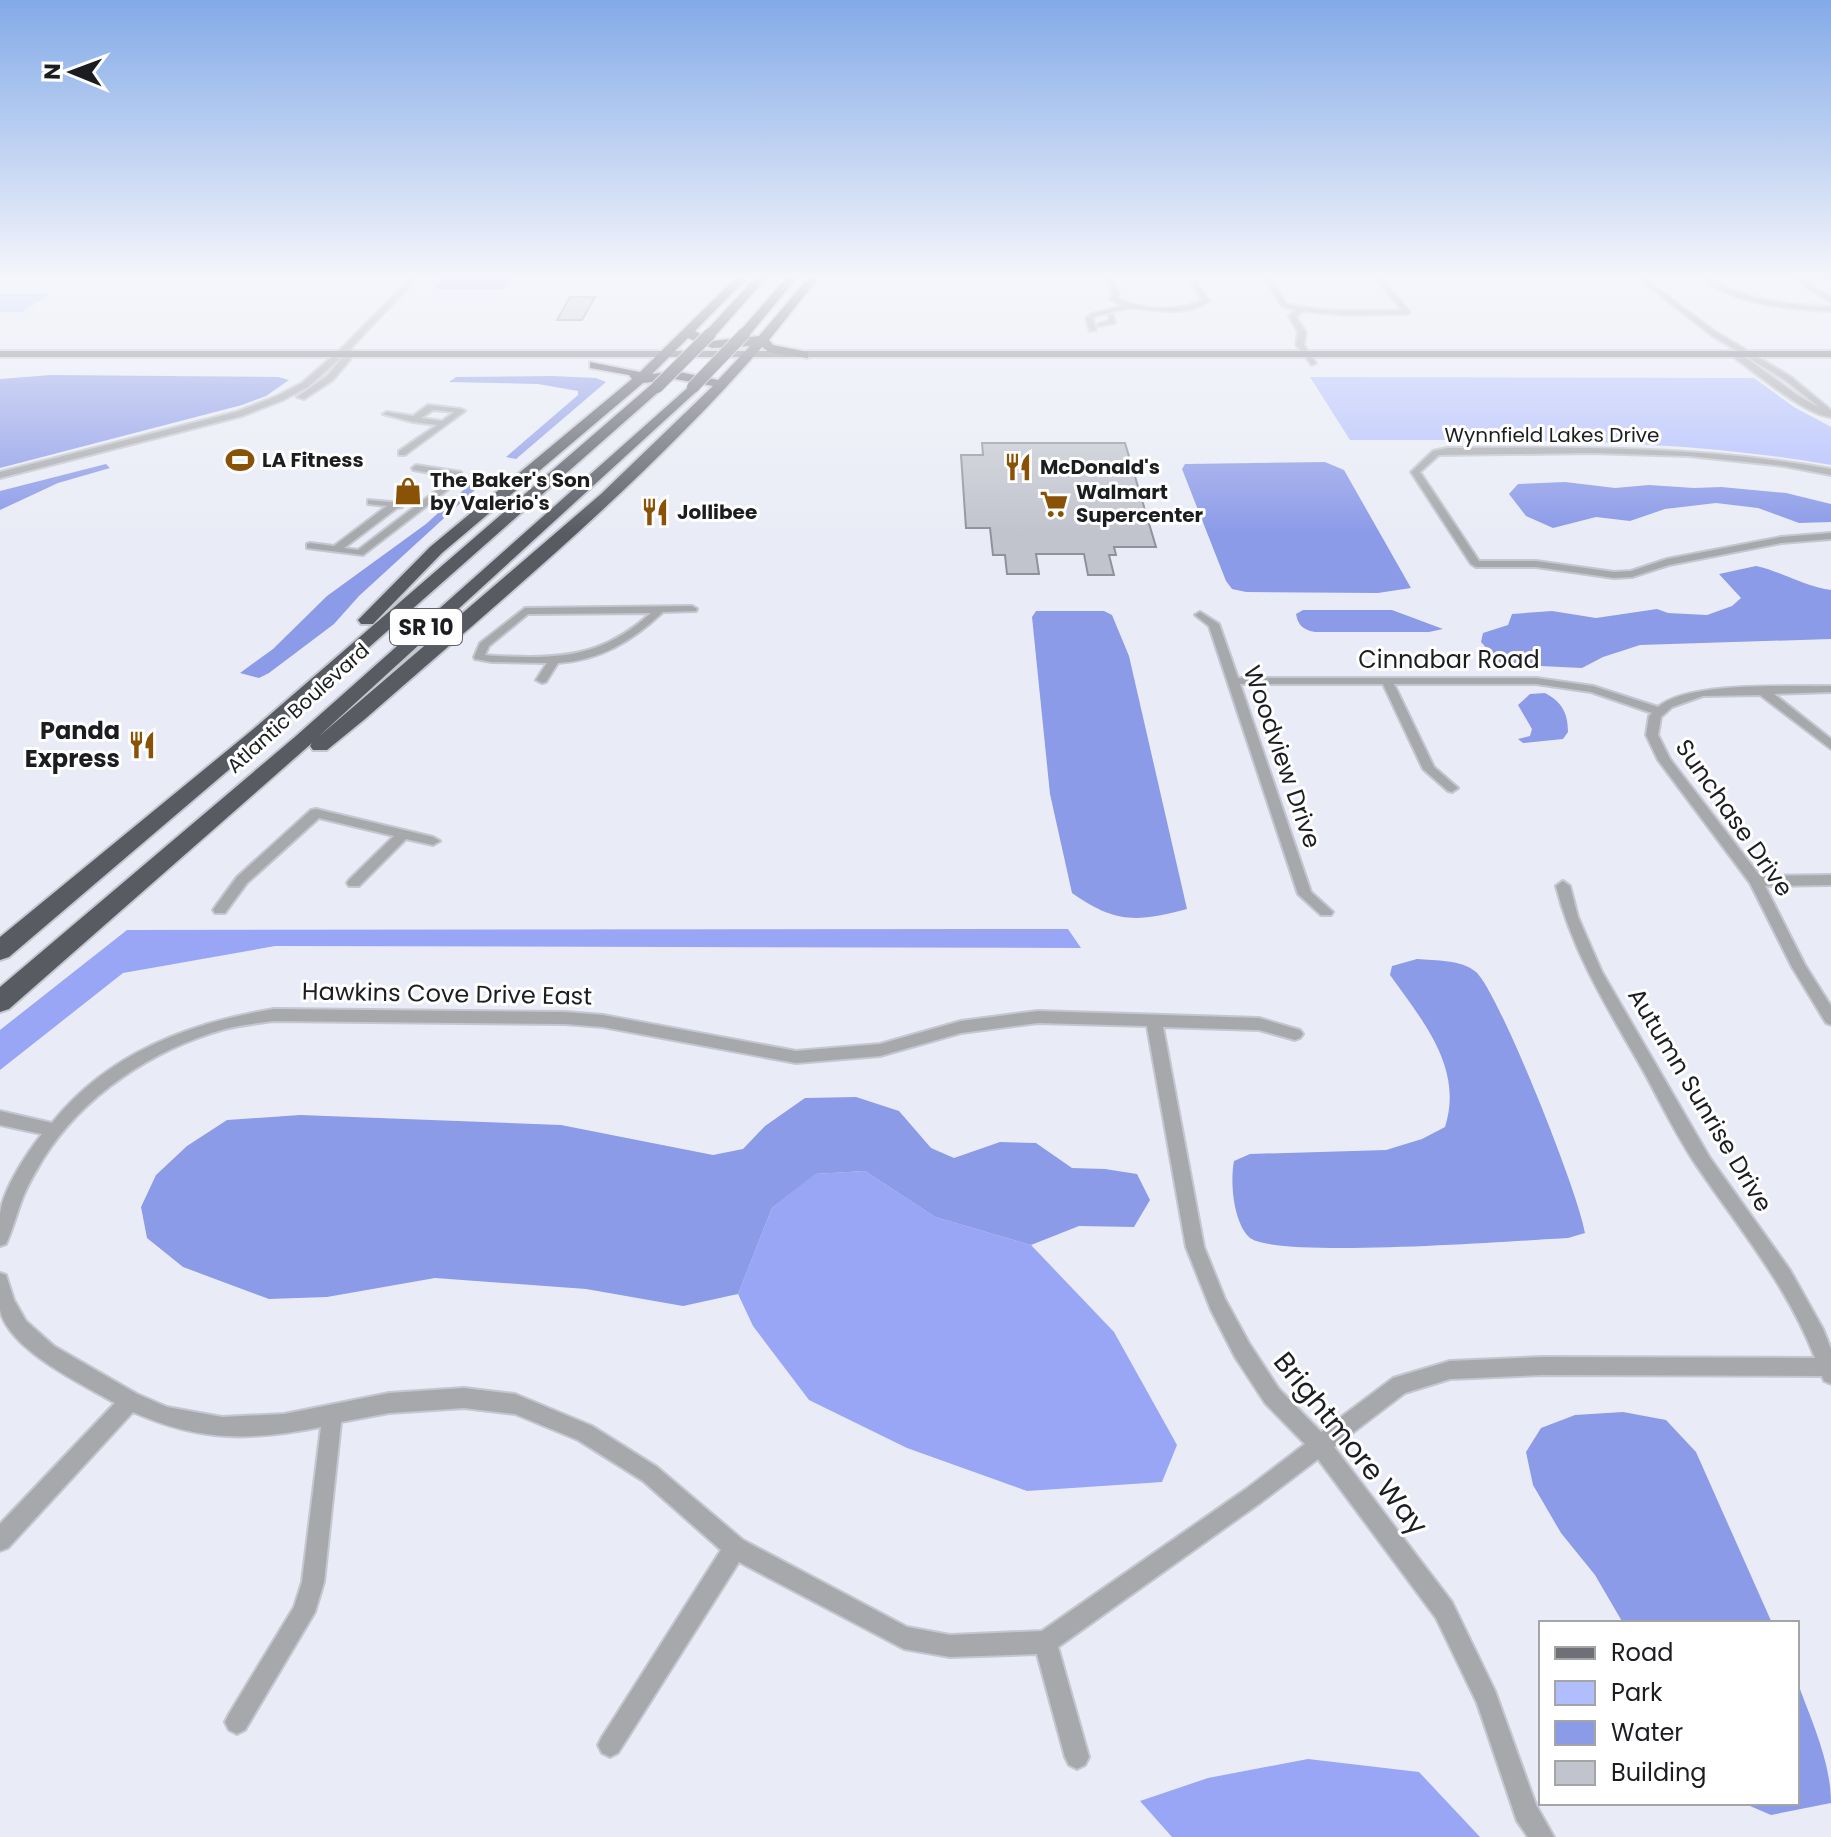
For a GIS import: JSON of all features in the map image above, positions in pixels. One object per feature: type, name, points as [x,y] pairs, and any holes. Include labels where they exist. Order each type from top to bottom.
[{"type":"highway","points":[[118,854],[337,649],[413,572],[648,384],[659,362]]},
{"type":"highway","name":"Atlantic Boulevard","points":[[0,951],[118,854],[419,592],[676,362]]},
{"type":"highway","name":"Atlantic Boulevard","points":[[0,1002],[159,868],[586,487],[717,362]]},
{"type":"highway","points":[[159,868],[251,801],[336,733],[608,497],[722,388],[743,362]]},
{"type":"highway","points":[[594,365],[634,372],[648,384]]},
{"type":"highway","points":[[648,384],[688,376],[709,380],[722,388]]},
{"type":"highway","points":[[0,970],[278,733],[381,639],[419,592]]},
{"type":"main road","points":[[64,365],[68,362]]},
{"type":"main road","points":[[0,364],[325,365],[332,362]]},
{"type":"main road","points":[[503,362],[594,365],[637,362]]},
{"type":"main road","points":[[1765,362],[1831,362]]},
{"type":"street","points":[[0,484],[262,414],[317,388],[338,362]]},
{"type":"street","points":[[1752,362],[1808,406],[1831,416]]},
{"type":"street","points":[[1765,362],[1820,403],[1831,416]]},
{"type":"street","points":[[0,475],[246,412],[305,385],[325,365]]},
{"type":"street","points":[[402,453],[461,411],[431,407],[413,420]]},
{"type":"street","points":[[387,414],[444,424]]},
{"type":"street","name":"Wynnfield Lakes Drive","points":[[1831,472],[1743,458],[1593,450],[1447,451],[1436,453],[1415,472],[1476,564],[1536,564],[1614,575],[1632,574],[1679,559],[1781,540],[1831,536]]},
{"type":"street","points":[[310,546],[360,553],[459,478],[458,474],[416,468]]},
{"type":"street","points":[[371,502],[420,508]]},
{"type":"street","points":[[335,550],[395,505]]},
{"type":"street","points":[[661,609],[641,629],[584,658],[479,657],[484,645],[525,611],[661,609],[692,609]]},
{"type":"street","name":"Woodview Drive","points":[[1200,615],[1214,624],[1305,894],[1326,912]]},
{"type":"street","points":[[542,680],[554,660]]},
{"type":"street","name":"Cinnabar Road","points":[[1233,681],[1559,683],[1593,689],[1661,712]]},
{"type":"street","points":[[1387,681],[1429,769],[1452,788]]},
{"type":"street","points":[[1661,712],[1668,705],[1702,693],[1831,689]]},
{"type":"street","points":[[1764,692],[1831,745]]},
{"type":"street","name":"Sunchase Drive","points":[[1661,712],[1655,716],[1652,735],[1664,760],[1756,881],[1799,967],[1831,1019]]},
{"type":"street","points":[[220,910],[242,880],[316,813],[433,841]]},
{"type":"street","points":[[354,883],[403,834]]},
{"type":"street","points":[[1756,881],[1831,880]]},
{"type":"street","name":"Autumn Sunrise Drive","points":[[1563,886],[1571,917],[1595,973],[1704,1163],[1784,1276],[1816,1335],[1830,1369]]},
{"type":"street","name":"Hawkins Cove Drive East","points":[[0,1238],[19,1182],[54,1130],[102,1084],[151,1051],[204,1028],[257,1016],[565,1018],[603,1021],[796,1057],[880,1050],[961,1027],[1007,1019],[1259,1024],[1295,1034]]},
{"type":"street","name":"Brightmore Way","points":[[1154,1020],[1195,1247],[1218,1304],[1242,1350],[1272,1396],[1319,1444],[1444,1610],[1487,1699],[1526,1812],[1542,1837]]},
{"type":"street","points":[[0,1118],[54,1130]]},
{"type":"street","points":[[0,1281],[5,1302],[19,1327],[32,1341],[130,1401],[166,1417],[222,1427],[284,1424],[389,1403],[464,1398],[515,1404],[585,1433],[650,1474],[735,1548],[904,1638],[950,1646],[1045,1642],[1253,1496],[1400,1385],[1450,1370],[1557,1366],[1830,1369]]},
{"type":"street","points":[[0,1540],[130,1401]]},
{"type":"street","points":[[237,1722],[304,1612],[313,1582],[332,1415]]},
{"type":"street","points":[[610,1745],[735,1548]]},
{"type":"street","points":[[1045,1642],[1077,1757]]},
{"type":"green space","points":[[1310,377],[1754,378],[1794,407],[1831,427],[1831,465],[1711,449],[1651,445],[1350,440]]},
{"type":"shaded area","points":[[1068,929],[1081,948],[275,946],[123,973],[0,1070],[0,1030],[127,930]]},
{"type":"shaded area","points":[[865,1171],[935,1217],[1031,1245],[1114,1332],[1177,1445],[1162,1482],[1027,1491],[907,1448],[809,1400],[753,1326],[738,1294],[772,1208],[814,1174]]},
{"type":"shaded area","points":[[1308,1759],[1419,1772],[1480,1837],[1172,1837],[1140,1801],[1208,1778]]},
{"type":"water","points":[[51,375],[278,377],[289,380],[266,396],[242,405],[0,468],[0,379]]},
{"type":"water","points":[[456,377],[596,378],[606,382],[516,459],[506,457],[578,395],[578,391],[538,384],[449,382]]},
{"type":"water","points":[[1325,462],[1344,470],[1411,588],[1378,593],[1246,592],[1232,589],[1226,581],[1182,469],[1185,464]]},
{"type":"water","points":[[106,464],[110,468],[58,483],[0,510],[0,491]]},
{"type":"water","points":[[480,475],[489,477],[359,596],[334,624],[269,673],[259,678],[240,673],[273,649],[327,596],[426,524]]},
{"type":"water","points":[[1565,482],[1615,488],[1649,485],[1721,487],[1786,493],[1831,504],[1831,522],[1799,523],[1758,508],[1716,503],[1665,509],[1630,521],[1596,517],[1553,528],[1526,516],[1509,494],[1518,484]]},
{"type":"water","points":[[1756,566],[1831,590],[1831,639],[1640,645],[1603,657],[1582,668],[1501,664],[1481,642],[1483,633],[1508,625],[1512,614],[1552,611],[1596,618],[1657,609],[1668,613],[1707,615],[1732,606],[1741,598],[1719,574]]},
{"type":"water","points":[[1303,610],[1392,610],[1443,629],[1429,632],[1315,632],[1305,629],[1298,622],[1296,614]]},
{"type":"water","points":[[1036,611],[1104,611],[1112,615],[1129,656],[1187,909],[1127,918],[1102,910],[1072,893],[1050,794],[1032,617]]},
{"type":"water","points":[[1545,693],[1563,709],[1568,732],[1563,739],[1523,743],[1518,739],[1530,736],[1532,729],[1518,705],[1530,694]]},
{"type":"water","points":[[1417,959],[1463,965],[1476,972],[1487,987],[1537,1096],[1569,1180],[1585,1233],[1568,1238],[1348,1248],[1267,1244],[1249,1237],[1239,1221],[1234,1200],[1234,1161],[1250,1154],[1386,1150],[1422,1139],[1445,1127],[1449,1085],[1444,1065],[1426,1027],[1390,975],[1392,966]]},
{"type":"water","points":[[856,1097],[899,1111],[931,1148],[954,1158],[1000,1142],[1036,1143],[1072,1168],[1137,1174],[1150,1200],[1134,1227],[1079,1226],[1031,1245],[935,1217],[865,1171],[815,1174],[772,1208],[738,1294],[683,1306],[586,1289],[435,1278],[327,1297],[269,1299],[183,1267],[147,1238],[141,1207],[156,1175],[187,1146],[227,1120],[300,1115],[561,1125],[713,1155],[743,1149],[765,1126],[805,1098]]},
{"type":"water","points":[[1623,1412],[1666,1420],[1696,1452],[1771,1621],[1622,1621],[1595,1575],[1561,1533],[1533,1485],[1526,1452],[1541,1428],[1575,1415]]},
{"type":"water","points":[[1799,1686],[1824,1756],[1831,1803],[1771,1815],[1748,1805],[1799,1805]]},
{"type":"building","name":"Walmart Supercenter","points":[[982,443],[1125,443],[1156,547],[1114,547],[1116,555],[1109,555],[1114,575],[1088,575],[1084,554],[1036,554],[1039,574],[1007,574],[1005,555],[993,555],[990,528],[966,528],[961,455],[983,455]]},
{"type":"place","name":"LA Fitness","points":[[240,460]]},
{"type":"place","name":"McDonald's","points":[[1018,467]]},
{"type":"place","name":"The Baker's Son by Valerio's","points":[[408,491]]},
{"type":"place","name":"Walmart Supercenter","points":[[1054,504]]},
{"type":"place","name":"Jollibee","points":[[655,512]]},
{"type":"place","name":"Panda Express","points":[[142,745]]}]
